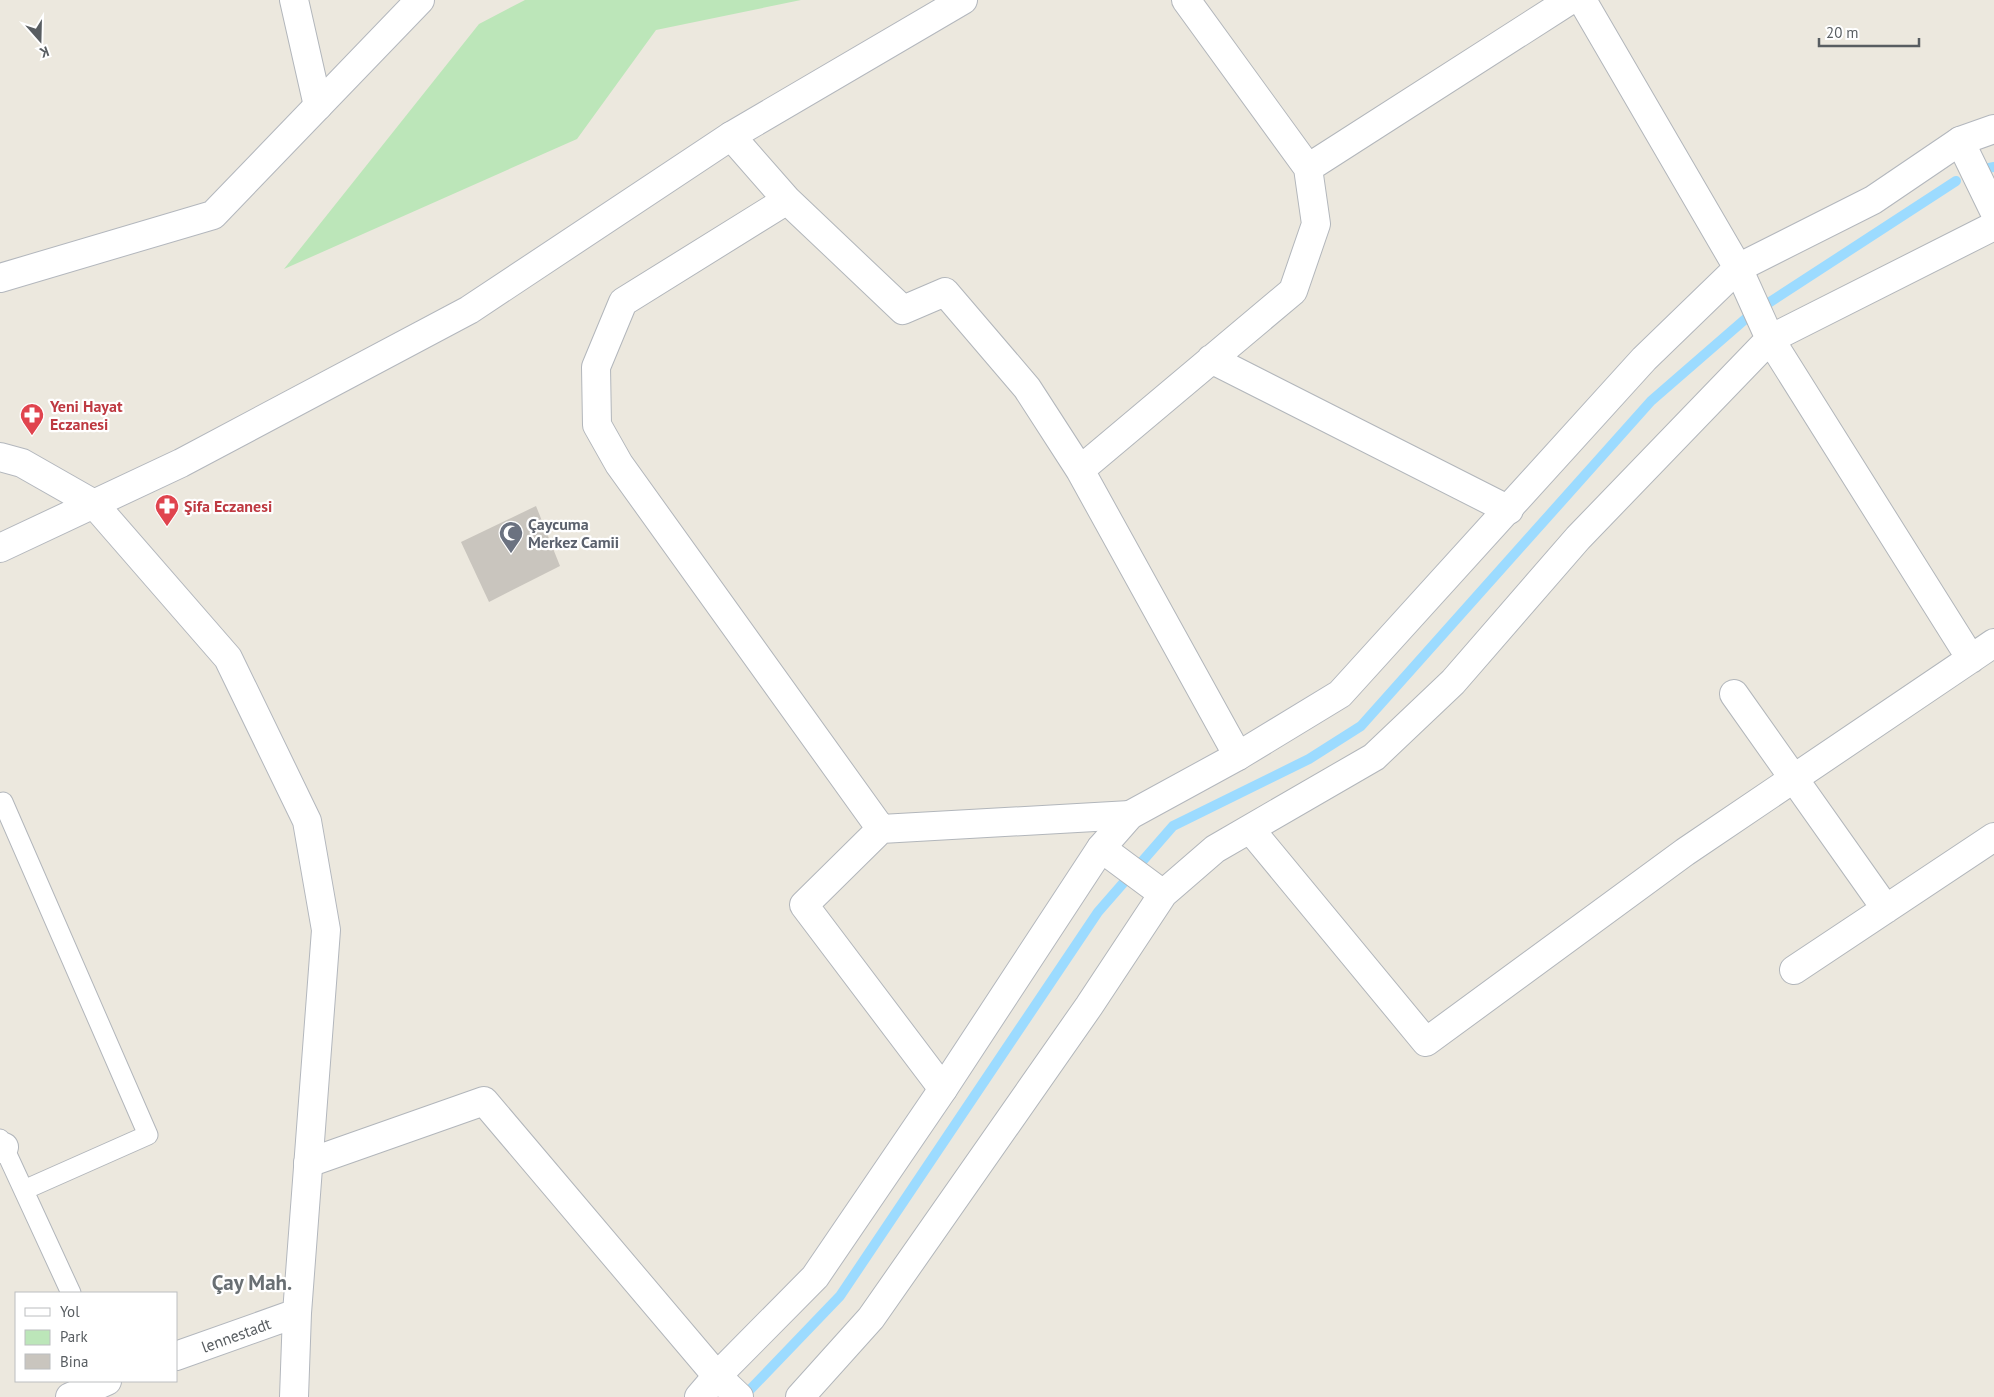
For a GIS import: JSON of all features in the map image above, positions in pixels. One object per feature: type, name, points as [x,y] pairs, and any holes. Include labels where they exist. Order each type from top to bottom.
[{"type":"street","points":[[294,0],[318,106]]},
{"type":"street","points":[[0,278],[213,215],[420,0]]},
{"type":"street","points":[[0,548],[181,463],[469,310],[732,136],[963,0]]},
{"type":"street","points":[[1080,470],[1293,291],[1316,224],[1308,168],[1186,0]]},
{"type":"street","points":[[1308,168],[1570,0]]},
{"type":"street","points":[[1582,0],[1742,277],[1768,333],[1971,659]]},
{"type":"street","points":[[943,1089],[804,905],[881,828],[1130,814],[1238,756],[1340,694],[1509,510],[1644,359],[1742,277],[1873,200],[1960,141],[1994,129]]},
{"type":"street","points":[[732,136],[787,200],[903,310],[946,292],[1027,388],[1080,470],[1238,756]]},
{"type":"street","points":[[1960,141],[1994,211]]},
{"type":"street","points":[[787,200],[623,302],[596,367],[597,426],[619,464],[881,828]]},
{"type":"street","points":[[800,1397],[870,1318],[1089,1006],[1155,888],[1215,849],[1374,757],[1453,682],[1578,538],[1768,333],[1994,226]]},
{"type":"street","points":[[1210,359],[1509,510]]},
{"type":"street","points":[[0,457],[22,463],[94,504],[228,658],[307,821],[326,930],[297,1313],[294,1397]]},
{"type":"street","points":[[1250,829],[1426,1042],[1685,852],[1994,643]]},
{"type":"street","points":[[1734,694],[1886,909]]},
{"type":"street","points":[[699,1397],[728,1386],[815,1277],[943,1089],[1109,854],[1130,814]]},
{"type":"street","points":[[1794,970],[1994,837]]},
{"type":"street","points":[[1109,854],[1155,888]]},
{"type":"street","points":[[308,1163],[484,1102],[728,1386]]},
{"type":"street","name":"lennestadt","points":[[178,1355],[297,1313]]},
{"type":"street","points":[[70,1397],[105,1382]]},
{"type":"lane","points":[[0,803],[3,802],[148,1135],[24,1190]]},
{"type":"lane","points":[[1,1145],[24,1190],[71,1292]]},
{"type":"green space","points":[[525,0],[801,0],[656,30],[577,139],[284,269],[479,24]]},
{"type":"building","name":"Çaycuma Merkez Camii","points":[[536,506],[560,566],[489,602],[461,542]]},
{"type":"waterway","points":[[1989,168],[1994,167]]},
{"type":"waterway","points":[[743,1397],[840,1296],[1098,912],[1173,826],[1309,759],[1361,726],[1651,401],[1750,315],[1956,181]]},
{"type":"place","name":"Yeni Hayat Eczanesi","points":[[32,436]]},
{"type":"place","name":"Şifa Eczanesi","points":[[167,527]]},
{"type":"place","name":"Çaycuma Merkez Camii","points":[[511,554]]},
{"type":"district","name":"Çay Mah.","points":[[252,1283]]}]
